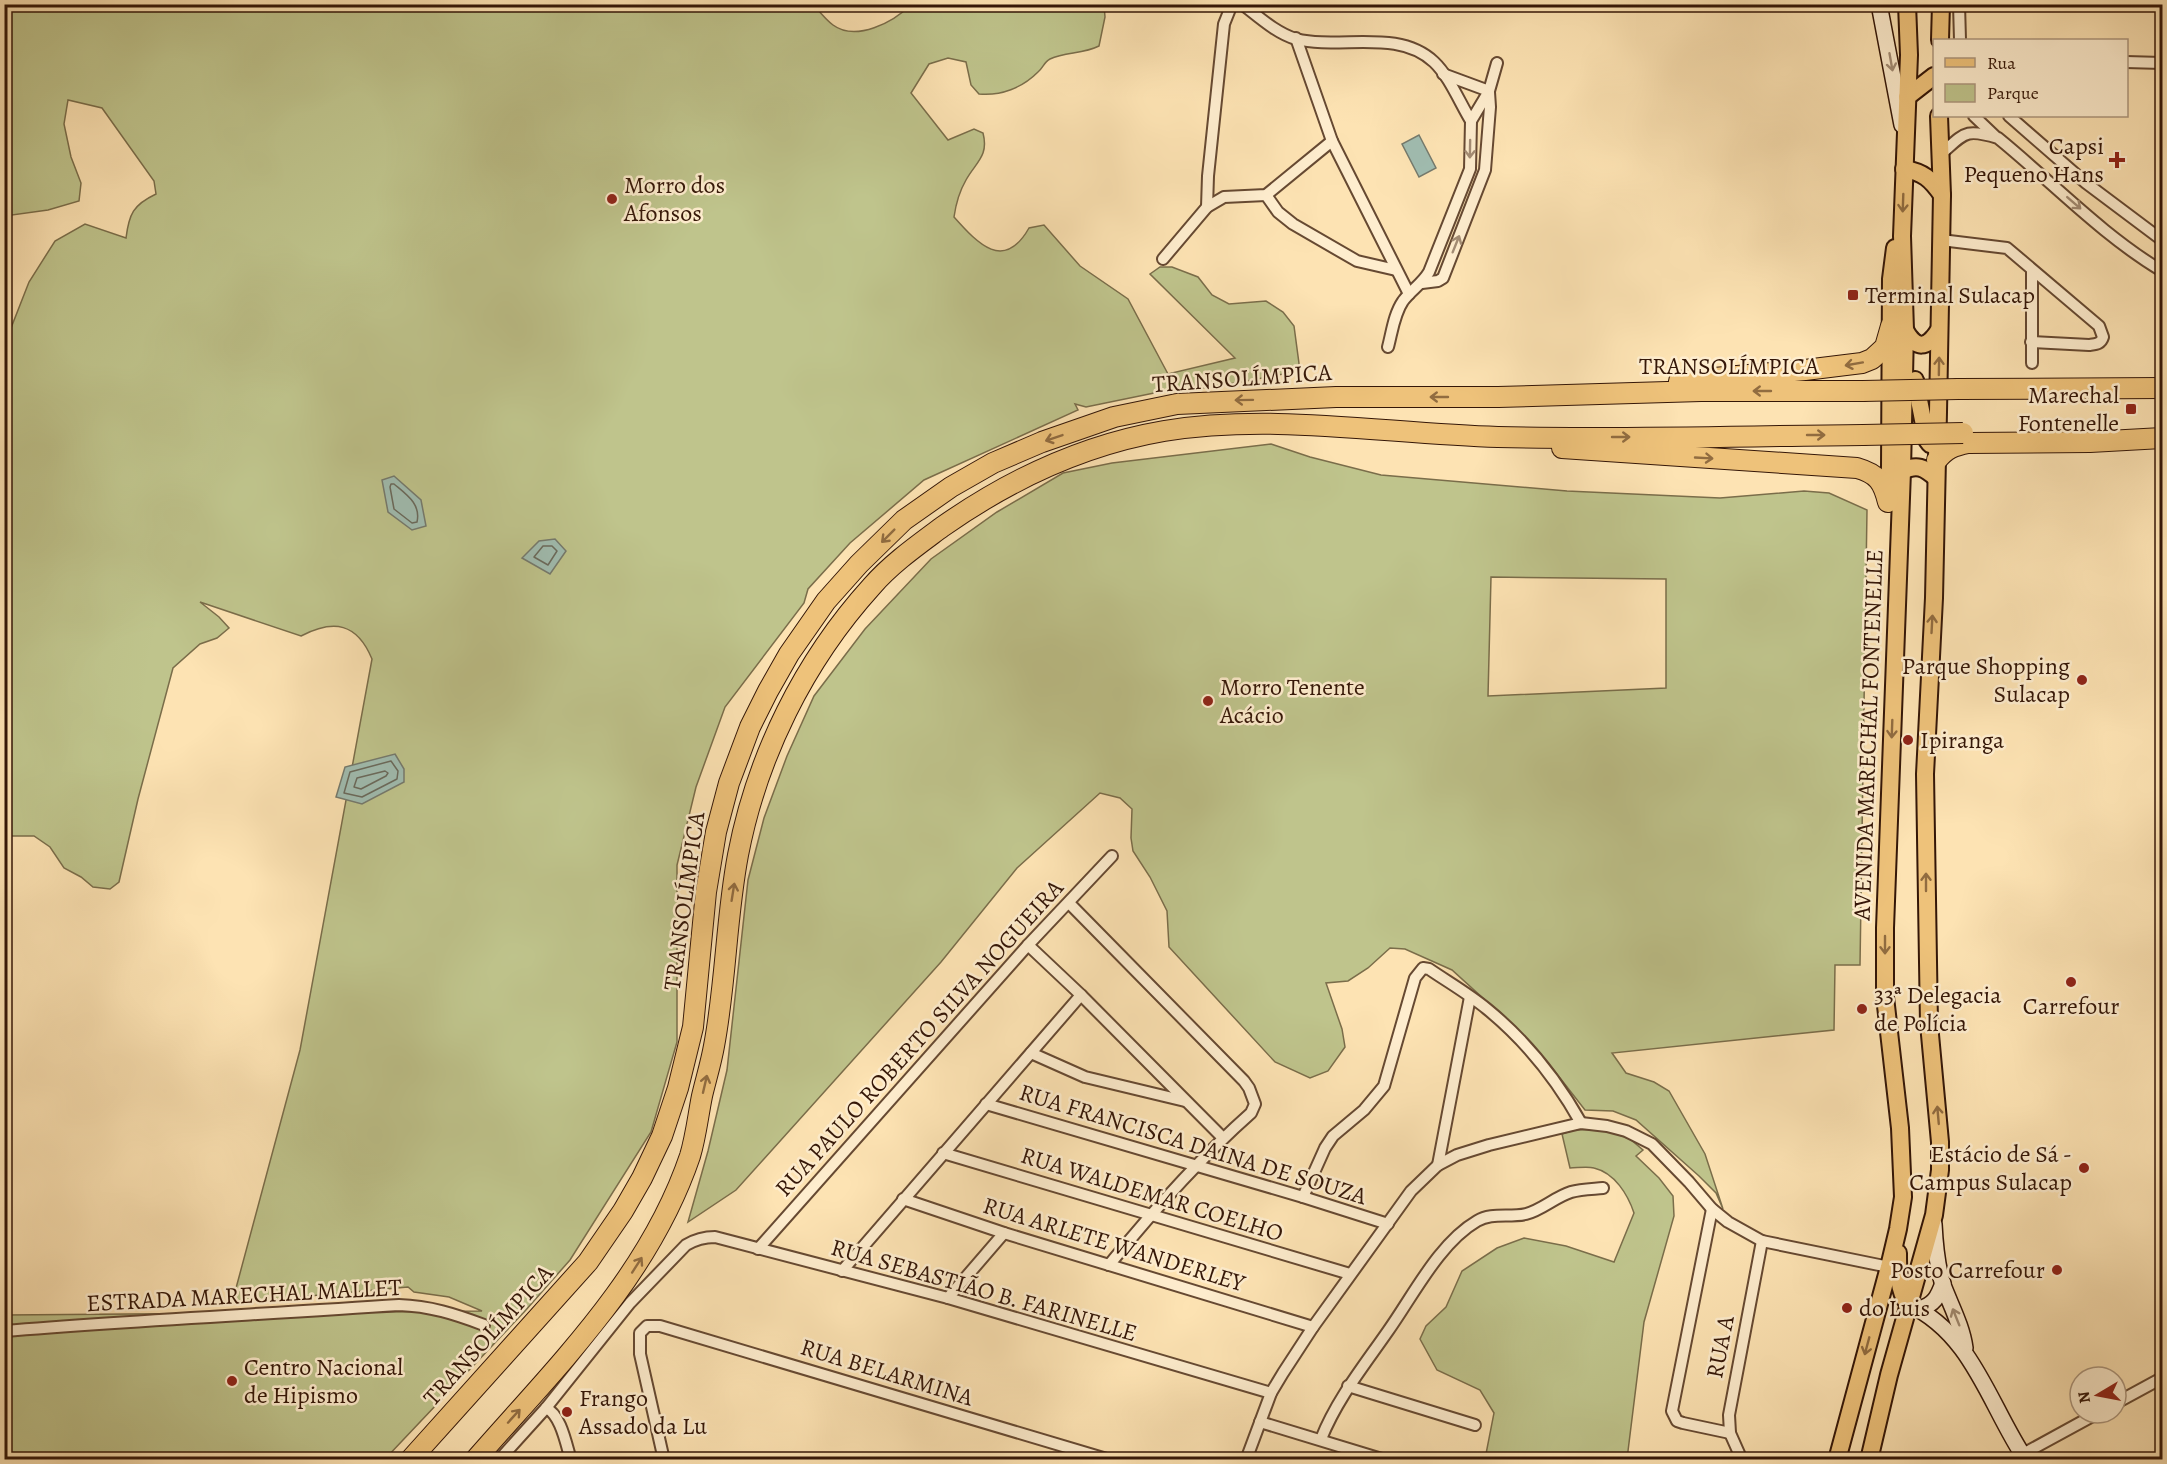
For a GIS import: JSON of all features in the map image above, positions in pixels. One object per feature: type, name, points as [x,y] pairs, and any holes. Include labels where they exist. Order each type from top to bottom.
[{"type":"highway","points":[[1597,393],[1699,378],[1862,363],[1878,354],[1888,340],[1900,333]]},
{"type":"highway","name":"TRANSOLÍMPICA","points":[[410,1460],[588,1262],[623,1211],[642,1178],[662,1136],[678,1088],[693,1027],[706,892],[716,832],[729,783],[750,727],[789,654],[826,601],[859,564],[904,520],[951,487],[993,463],[1042,442],[1104,421],[1160,406],[1216,401],[1336,397],[1498,397],[1597,393],[2163,387]]},
{"type":"highway","name":"TRANSOLÍMPICA","points":[[475,1460],[597,1321],[648,1247],[673,1200],[692,1151],[714,1045],[738,854],[752,799],[770,747],[806,675],[873,585],[910,550],[964,511],[1002,488],[1056,461],[1164,431],[1219,426],[1279,424],[1520,438],[1863,435],[1945,452],[2163,432]]},
{"type":"highway","points":[[1520,438],[1545,446],[1583,450],[1857,468],[1871,472],[1878,478],[1888,502]]},
{"type":"highway","points":[[1945,452],[1968,443],[2091,442],[2163,438]]},
{"type":"main road","points":[[1879,4],[1905,146]]},
{"type":"main road","points":[[1899,566],[1891,546],[1888,502],[1900,333],[1892,262],[1895,248],[1902,236],[1909,41],[1907,4]]},
{"type":"main road","points":[[1940,39],[1941,4]]},
{"type":"main road","points":[[1907,97],[1933,78]]},
{"type":"main road","points":[[1869,1460],[1889,1375],[1914,1306],[1938,1188],[1940,1142],[1929,1024],[1924,774],[1934,583],[1945,452],[1939,330],[1942,195],[1939,117]]},
{"type":"main road","points":[[1904,169],[1914,170],[1929,177],[1942,195]]},
{"type":"main road","points":[[1900,333],[1918,345],[1930,342],[1939,330]]},
{"type":"main road","points":[[1900,333],[1911,364],[1927,440],[1929,444],[1945,452]]},
{"type":"main road","name":"AVENIDA MARECHAL FONTENELLE","points":[[1838,1458],[1889,1267],[1903,1197],[1903,1166],[1887,1029],[1885,986],[1885,928],[1902,471],[1900,333]]},
{"type":"main road","points":[[1902,471],[1918,466],[1923,467],[1945,452]]},
{"type":"main road","points":[[1934,1215],[1935,1242],[1943,1283],[1960,1327],[1966,1351]]},
{"type":"main road","points":[[1898,1228],[1900,1281],[1903,1295],[1914,1306],[1941,1324],[1966,1351],[2024,1457]]},
{"type":"main road","points":[[1914,1306],[1931,1305],[1938,1296],[1943,1283]]},
{"type":"street","points":[[1208,207],[1208,176],[1224,24],[1232,4]]},
{"type":"street","points":[[1242,4],[1277,31],[1296,38],[1317,41],[1386,43],[1408,47],[1434,62],[1471,121]]},
{"type":"street","points":[[1959,4],[1959,39]]},
{"type":"street","points":[[1296,38],[1332,141],[1409,294]]},
{"type":"street","points":[[2128,62],[2163,63]]},
{"type":"street","points":[[1388,348],[1401,304],[1422,283],[1429,272],[1470,169],[1471,121],[1489,91],[1497,63]]},
{"type":"street","points":[[1443,74],[1489,91]]},
{"type":"street","points":[[1422,283],[1443,278],[1485,170],[1490,107],[1489,91]]},
{"type":"street","points":[[1975,117],[2112,236],[2163,271]]},
{"type":"street","points":[[2010,117],[2086,183],[2163,240]]},
{"type":"street","points":[[1941,154],[1968,133],[1979,132],[1998,138]]},
{"type":"street","points":[[1163,259],[1208,207],[1224,197],[1266,195],[1332,141]]},
{"type":"street","points":[[1266,195],[1278,212],[1293,224],[1357,261],[1396,270]]},
{"type":"street","points":[[1941,240],[2002,246],[2015,254],[2032,271],[2099,326],[2103,337],[2102,341],[2097,344],[2089,345],[2031,342]]},
{"type":"street","points":[[2032,271],[2032,363]]},
{"type":"street","name":"RUA PAULO ROBERTO SILVA NOGUEIRA","points":[[758,1249],[1028,945],[1112,856]]},
{"type":"street","points":[[1069,903],[1250,1088],[1255,1104],[1251,1113],[1223,1138],[1150,1215],[1109,1265]]},
{"type":"street","points":[[1028,945],[1223,1138]]},
{"type":"street","points":[[1303,1197],[1325,1148],[1333,1136],[1364,1110],[1384,1086],[1418,974],[1423,968],[1429,969],[1487,1009],[1510,1031],[1550,1074],[1581,1123]]},
{"type":"street","points":[[842,1271],[1081,995]]},
{"type":"street","points":[[1438,1165],[1470,997]]},
{"type":"street","points":[[1031,1053],[1084,1077],[1185,1101]]},
{"type":"street","name":"RUA FRANCISCA DAINA DE SOUZA","points":[[986,1104],[1388,1224]]},
{"type":"street","points":[[1246,1460],[1270,1393],[1350,1274],[1412,1191],[1438,1165],[1457,1155],[1489,1145],[1581,1123],[1626,1131],[1652,1144],[1712,1209],[1728,1222],[1762,1241],[1889,1267]]},
{"type":"street","name":"RUA WALDEMAR COELHO","points":[[943,1153],[1350,1274]]},
{"type":"street","points":[[1321,1439],[1348,1386],[1439,1256],[1465,1229],[1478,1220],[1496,1215],[1525,1214],[1537,1210],[1571,1192],[1603,1188]]},
{"type":"street","name":"RUA ARLETE WANDERLEY","points":[[903,1199],[1004,1233],[1313,1327]]},
{"type":"street","points":[[1712,1209],[1672,1411],[1677,1421],[1730,1433]]},
{"type":"street","points":[[948,1298],[1004,1233]]},
{"type":"street","name":"RUA SEBASTIÃO B. FARINELLE","points":[[546,1407],[630,1303],[686,1245],[697,1239],[715,1237],[948,1298],[1270,1393]]},
{"type":"street","name":"RUA A","points":[[1742,1460],[1730,1433],[1729,1415],[1762,1241]]},
{"type":"street","name":"ESTRADA MARECHAL MALLET","points":[[4,1331],[139,1320],[399,1305],[447,1311],[484,1325]]},
{"type":"street","name":"RUA BELARMINA","points":[[664,1460],[639,1341],[643,1328],[651,1325],[1110,1460]]},
{"type":"street","points":[[2128,1397],[2163,1378]]},
{"type":"street","points":[[1348,1386],[1475,1425]]},
{"type":"street","points":[[499,1460],[546,1407],[557,1419],[571,1460]]},
{"type":"street","points":[[1260,1422],[1385,1460]]},
{"type":"street","points":[[2024,1457],[2078,1425]]},
{"type":"green space","points":[[813,4],[833,25],[842,30],[852,31],[874,28],[894,18],[910,5],[1104,5],[1105,17],[1099,46],[1050,59],[1032,78],[1011,90],[995,94],[979,94],[971,85],[966,62],[948,58],[929,64],[911,93],[948,140],[974,129],[983,133],[983,153],[960,193],[954,217],[982,244],[1001,251],[1010,249],[1020,241],[1029,228],[1044,225],[1080,266],[1128,299],[1168,374],[1235,358],[1150,274],[1160,267],[1172,267],[1198,277],[1212,295],[1229,304],[1266,301],[1283,312],[1294,326],[1300,371],[1213,387],[1159,392],[1086,407],[1075,404],[1078,410],[924,480],[850,543],[808,589],[804,603],[725,707],[696,787],[677,865],[677,1042],[651,1132],[570,1260],[385,1459],[5,1459],[5,1315],[482,1311],[449,1297],[414,1292],[408,1287],[232,1303],[300,1050],[372,659],[366,647],[352,631],[334,626],[324,627],[301,636],[200,602],[229,628],[217,638],[200,644],[173,668],[138,799],[119,882],[110,889],[93,887],[64,868],[50,847],[34,836],[5,836],[5,338],[29,282],[55,241],[85,224],[126,238],[131,216],[137,206],[156,194],[154,181],[102,108],[68,100],[64,124],[71,157],[81,183],[79,201],[48,210],[5,216],[5,5]]},
{"type":"green space","points":[[1271,444],[1310,457],[1381,475],[1567,491],[1720,498],[1804,491],[1829,493],[1867,510],[1860,965],[1835,965],[1834,1030],[1612,1053],[1626,1073],[1654,1082],[1669,1091],[1705,1154],[1723,1209],[1716,1193],[1636,1120],[1613,1111],[1585,1110],[1553,1069],[1507,1020],[1452,970],[1405,949],[1390,948],[1368,968],[1348,981],[1326,983],[1342,1029],[1345,1047],[1328,1071],[1310,1078],[1275,1062],[1169,947],[1167,911],[1150,877],[1133,851],[1132,809],[1120,798],[1100,793],[1017,868],[941,962],[736,1190],[688,1222],[727,1070],[748,880],[764,818],[787,756],[814,696],[865,629],[931,559],[997,512],[1063,473],[1112,463]],"holes":[[[1491,577],[1666,579],[1666,688],[1488,696]]]},
{"type":"green space","points":[[1603,1129],[1630,1139],[1643,1150],[1636,1156],[1659,1178],[1673,1196],[1674,1216],[1644,1322],[1627,1459],[1485,1459],[1494,1413],[1480,1390],[1437,1370],[1420,1339],[1426,1326],[1446,1307],[1462,1271],[1497,1248],[1524,1238],[1566,1246],[1614,1262],[1634,1213],[1620,1186],[1608,1175],[1591,1167],[1570,1168],[1562,1134],[1574,1130]]},
{"type":"water","points":[[1419,135],[1436,168],[1419,177],[1402,144]]},
{"type":"water","points":[[394,476],[421,500],[426,526],[412,530],[388,512],[382,480]]},
{"type":"water","points":[[555,539],[566,551],[550,574],[522,558],[539,541]]},
{"type":"water","points":[[395,754],[404,769],[404,782],[362,804],[336,797],[345,767]]},
{"type":"place","name":"Capsi Pequeno Hans","points":[[2117,160]]},
{"type":"place","name":"Morro dos Afonsos","points":[[612,199]]},
{"type":"place","name":"Terminal Sulacap","points":[[1853,295]]},
{"type":"place","name":"Marechal Fontenelle","points":[[2131,409]]},
{"type":"place","name":"Parque Shopping Sulacap","points":[[2082,680]]},
{"type":"place","name":"Morro Tenente Acácio","points":[[1208,701]]},
{"type":"place","name":"Ipiranga","points":[[1908,740]]},
{"type":"place","name":"Carrefour","points":[[2071,982]]},
{"type":"place","name":"33ª Delegacia de Polícia","points":[[1862,1009]]},
{"type":"place","name":"Estácio de Sá - Campus Sulacap","points":[[2084,1168]]},
{"type":"place","name":"Posto Carrefour","points":[[2057,1270]]},
{"type":"place","name":"do Luis","points":[[1847,1308]]},
{"type":"place","name":"Centro Nacional de Hipismo","points":[[232,1381]]},
{"type":"place","name":"Frango Assado da Lu","points":[[567,1412]]}]
